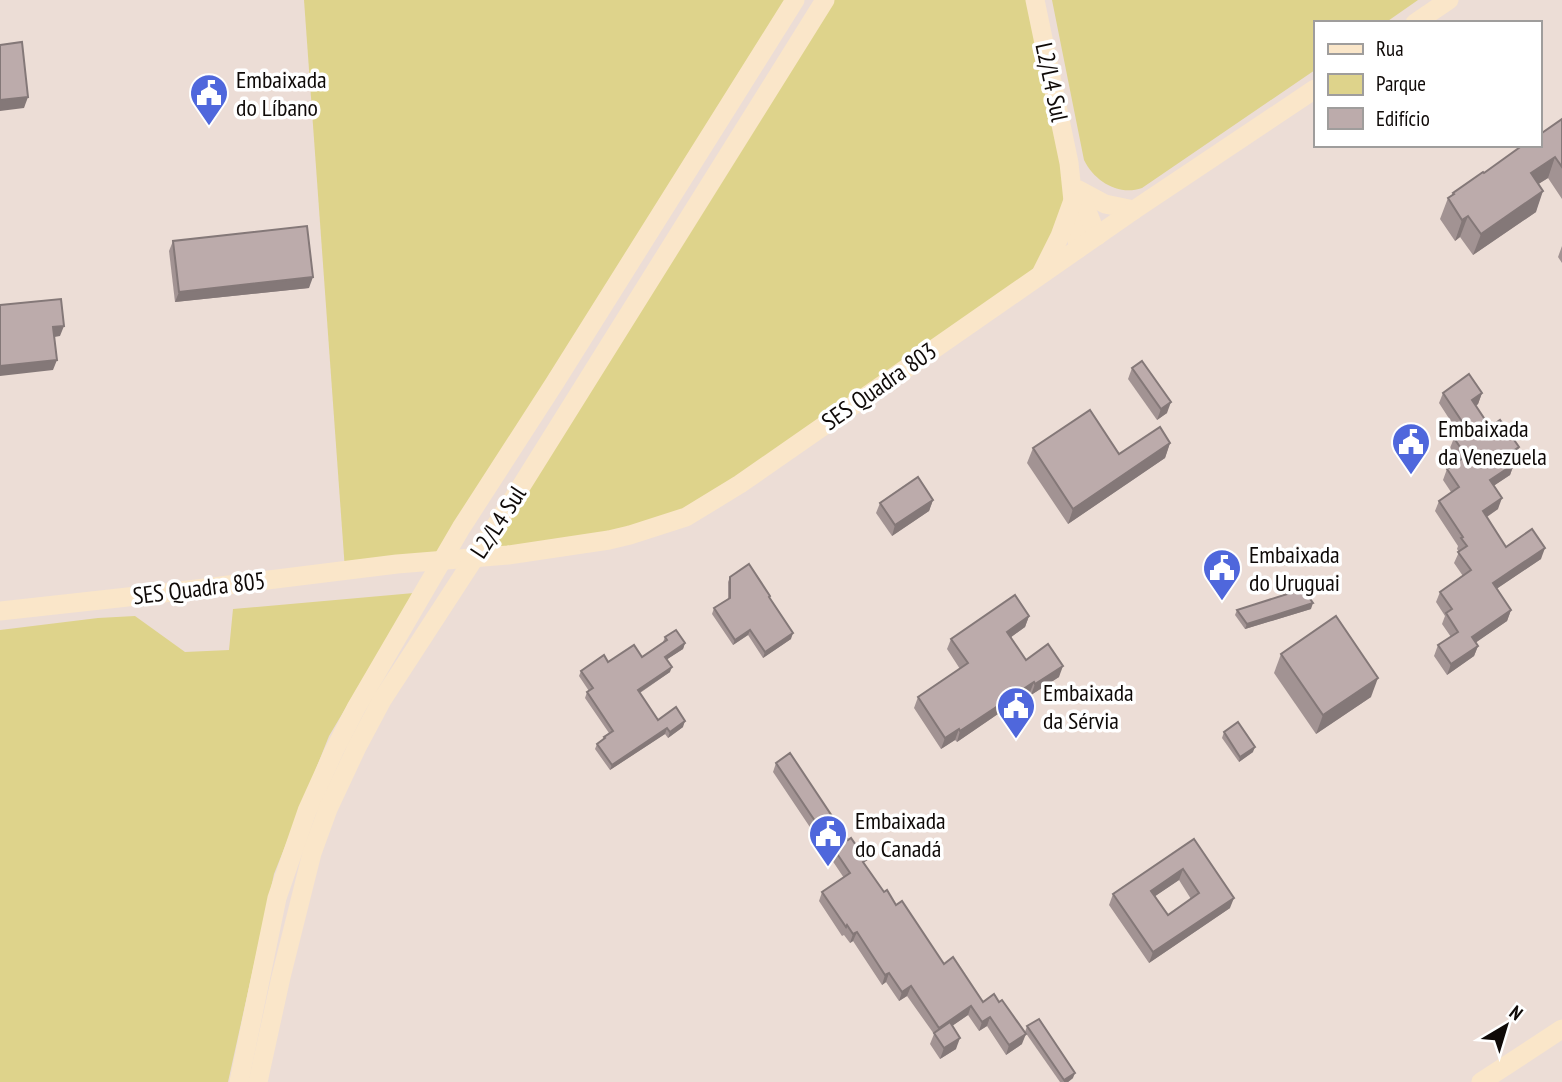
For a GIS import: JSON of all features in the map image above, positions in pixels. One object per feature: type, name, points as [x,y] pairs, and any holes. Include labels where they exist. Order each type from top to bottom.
[{"type":"main road","name":"L2/L4 Sul","points":[[239,1082],[277,898],[307,811],[356,708],[461,528],[562,373],[795,0]]},
{"type":"main road","name":"L2/L4 Sul","points":[[258,1082],[299,902],[313,853],[328,809],[363,735],[382,700],[520,488],[825,0]]},
{"type":"main road","name":"L2/L4 Sul","points":[[1035,0],[1076,195],[1078,249]]},
{"type":"main road","points":[[1418,21],[1449,0]]},
{"type":"main road","name":"SES Quadra 803","points":[[397,564],[508,555],[630,535],[686,517],[740,484],[1134,210],[1314,90]]},
{"type":"main road","name":"L2/L4 Sul","points":[[1076,195],[1097,236]]},
{"type":"main road","points":[[1040,276],[1076,195],[1134,210]]},
{"type":"main road","name":"SES Quadra 805","points":[[0,611],[397,564]]},
{"type":"main road","points":[[1481,1082],[1562,1029]]},
{"type":"green space","points":[[304,0],[795,0],[445,555],[345,570]]},
{"type":"green space","points":[[825,0],[1034,0],[1073,200],[1040,276],[686,517],[508,555],[483,545]]},
{"type":"green space","points":[[1052,0],[1418,0],[1388,21],[1314,21],[1314,71],[1142,188],[1125,190],[1108,185],[1094,175],[1084,160]]},
{"type":"green space","points":[[414,593],[329,736],[274,874],[228,1082],[0,1082],[0,630],[135,616],[185,652],[229,650],[233,609]]},
{"type":"building","points":[[22,42],[28,97],[0,100],[0,45]]},
{"type":"building","points":[[1562,119],[1562,167],[1555,157],[1531,173],[1543,191],[1481,234],[1468,216],[1462,220],[1448,198],[1520,147],[1541,147],[1541,134]]},
{"type":"building","points":[[307,226],[313,277],[179,292],[173,241]]},
{"type":"building","points":[[61,299],[64,326],[53,327],[57,360],[0,366],[0,305]]},
{"type":"building","points":[[1142,361],[1171,402],[1161,409],[1132,368]]},
{"type":"building","points":[[1469,374],[1482,393],[1472,400],[1490,427],[1500,420],[1519,447],[1507,455],[1514,464],[1490,480],[1502,498],[1483,511],[1506,547],[1532,529],[1545,548],[1493,583],[1511,610],[1472,637],[1478,646],[1451,664],[1438,645],[1458,632],[1446,613],[1452,609],[1440,592],[1471,570],[1458,552],[1467,546],[1461,538],[1463,537],[1439,501],[1459,487],[1447,469],[1466,456],[1454,438],[1467,429],[1443,393]]},
{"type":"building","points":[[1090,410],[1119,454],[1160,427],[1170,443],[1073,509],[1033,448]]},
{"type":"building","points":[[918,477],[933,500],[895,525],[880,503]]},
{"type":"building","points":[[749,564],[793,633],[765,652],[750,630],[735,640],[714,608],[730,598],[730,577]]},
{"type":"building","points":[[1303,589],[1313,603],[1247,624],[1237,610]]},
{"type":"building","points":[[1015,595],[1029,616],[1007,632],[1026,660],[1048,644],[1063,666],[945,738],[918,697],[968,663],[951,639]]},
{"type":"building","points":[[1336,616],[1378,678],[1323,715],[1281,654]]},
{"type":"building","points":[[676,630],[685,643],[665,657],[672,667],[638,690],[658,720],[676,707],[685,721],[670,732],[667,728],[612,765],[597,744],[613,731],[587,692],[593,688],[581,671],[604,655],[608,662],[634,645],[642,657],[667,640],[665,637]]},
{"type":"building","points":[[1238,722],[1255,747],[1240,757],[1224,732]]},
{"type":"building","points":[[790,753],[848,840],[851,838],[866,860],[863,862],[884,892],[887,890],[896,905],[902,901],[944,964],[953,957],[983,1002],[994,994],[999,1002],[1002,1000],[1026,1034],[1009,1045],[990,1017],[982,1022],[971,1006],[939,1028],[911,986],[902,992],[889,973],[885,975],[857,932],[853,934],[847,925],[846,927],[822,892],[850,873],[776,763]]},
{"type":"building","points":[[1194,839],[1234,898],[1153,952],[1113,894]],"holes":[[[1183,869],[1199,893],[1168,915],[1151,891]]]},
{"type":"building","points":[[1039,1019],[1075,1073],[1064,1080],[1027,1026]]},
{"type":"building","points":[[950,1022],[960,1038],[944,1048],[934,1033]]},
{"type":"place","name":"Embaixada do Líbano","points":[[209,127]]},
{"type":"place","name":"Embaixada da Venezuela","points":[[1411,476]]},
{"type":"place","name":"Embaixada do Uruguai","points":[[1222,602]]},
{"type":"place","name":"Embaixada da Sérvia","points":[[1016,740]]},
{"type":"place","name":"Embaixada do Canadá","points":[[828,868]]}]
